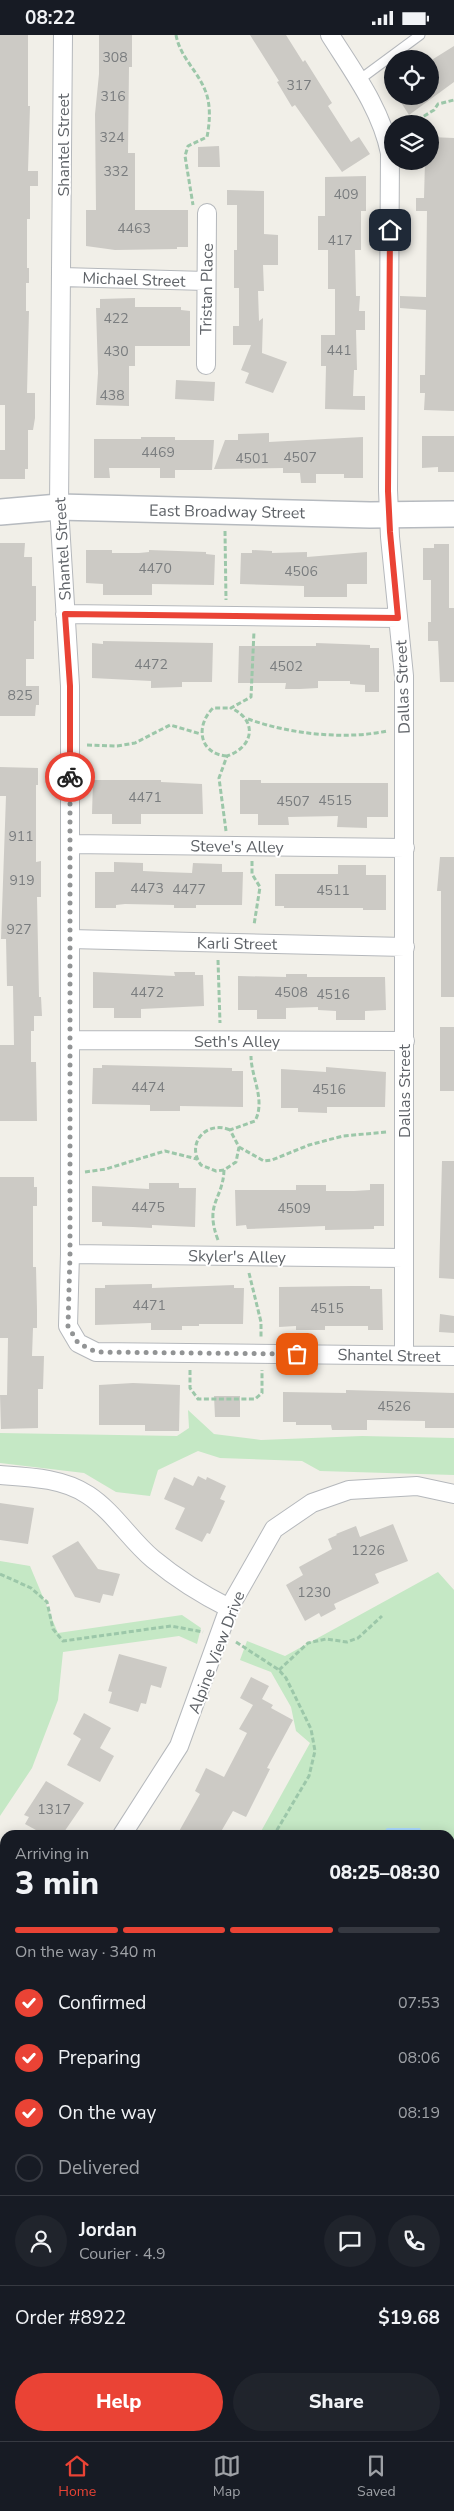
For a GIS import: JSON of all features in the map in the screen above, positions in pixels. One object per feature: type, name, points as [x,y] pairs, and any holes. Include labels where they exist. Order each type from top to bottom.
[{"type":"street","name":"Shantel Street","points":[[63,35],[59,507],[70,686],[70,1254],[68,1326],[78,1343],[96,1352],[454,1356]]},
{"type":"street","name":"Dallas Street","points":[[330,35],[376,108],[386,135],[390,153],[389,515],[404,676],[404,1354]]},
{"type":"street","name":"Tristan Place","points":[[200,209],[206,281],[206,365]]},
{"type":"street","name":"Michael Street","points":[[62,277],[206,281]]},
{"type":"street","name":"East Broadway Street","points":[[0,512],[59,507],[389,515],[454,513]]},
{"type":"street","points":[[65,614],[398,618]]},
{"type":"street","name":"Steve's Alley","points":[[70,844],[405,848]]},
{"type":"street","name":"Karli Street","points":[[70,939],[405,947]]},
{"type":"street","name":"Seth's Alley","points":[[70,1040],[405,1041]]},
{"type":"street","name":"Skyler's Alley","points":[[70,1254],[404,1258]]},
{"type":"street","points":[[0,1475],[31,1477],[60,1483],[88,1495],[113,1517],[152,1559],[209,1598],[230,1608]]},
{"type":"street","name":"Alpine View Drive","points":[[125,1830],[179,1746],[230,1608],[274,1529],[312,1503],[349,1490],[417,1486],[454,1493]]},
{"type":"lane","points":[[359,80],[420,35]]},
{"type":"path","points":[[176,35],[185,58],[206,91],[209,113],[207,137],[188,146],[185,156],[200,209]]},
{"type":"path","points":[[426,115],[434,110],[438,104],[454,100]]},
{"type":"path","points":[[225,526],[226,606]]},
{"type":"path","points":[[248,719],[248,737],[244,746],[238,752],[227,756],[214,754],[203,744],[201,734],[205,716],[213,708],[231,707],[251,697],[254,624]]},
{"type":"path","points":[[231,707],[248,719],[268,727],[336,735],[372,735],[394,730]]},
{"type":"path","points":[[82,745],[117,746],[135,743],[170,725],[201,734]]},
{"type":"path","points":[[227,756],[219,778],[227,836]]},
{"type":"path","points":[[252,853],[252,874],[260,887],[254,925]]},
{"type":"path","points":[[218,958],[220,1029]]},
{"type":"path","points":[[197,1159],[194,1149],[196,1141],[202,1134],[218,1127],[230,1130],[255,1121],[258,1115],[256,1080],[251,1053]]},
{"type":"path","points":[[230,1130],[239,1147],[264,1161],[272,1160],[309,1145],[343,1136],[393,1132]]},
{"type":"path","points":[[80,1172],[106,1169],[165,1151],[197,1159],[207,1168],[216,1171],[236,1162],[239,1147]]},
{"type":"path","points":[[221,1248],[213,1228],[212,1210],[224,1169]]},
{"type":"path","points":[[249,1265],[248,1277],[261,1322],[261,1343]]},
{"type":"path","points":[[190,1369],[190,1388],[198,1399],[255,1399],[262,1393],[262,1364]]},
{"type":"path","points":[[0,1574],[31,1588],[47,1602],[53,1629],[63,1641],[171,1626],[208,1634]]},
{"type":"path","points":[[279,1670],[308,1643],[326,1639],[347,1642],[358,1638],[382,1616]]},
{"type":"path","points":[[236,1642],[279,1670],[294,1691],[312,1729],[314,1751],[309,1776],[277,1830]]},
{"type":"green space","points":[[188,1410],[214,1434],[261,1440],[362,1436],[454,1438],[454,1475],[320,1471],[302,1461],[220,1458],[198,1451],[158,1470],[150,1496],[116,1492],[84,1473],[0,1463],[0,1433],[177,1436],[189,1428]]},
{"type":"green space","points":[[0,1561],[30,1566],[58,1633],[182,1615],[201,1628],[197,1644],[179,1636],[63,1652],[58,1700],[32,1768],[0,1816]]},
{"type":"green space","points":[[438,1572],[454,1590],[454,1830],[262,1830],[310,1743],[296,1731],[291,1707],[271,1672],[240,1660],[247,1641],[285,1656]]},
{"type":"water","points":[[387,1828],[420,1828],[421,1830],[385,1830]]},
{"type":"building","points":[[0,35],[28,35],[28,106],[30,106],[28,171],[38,171],[38,186],[30,186],[30,219],[27,219],[27,268],[29,268],[29,283],[26,283],[26,311],[29,311],[27,393],[35,393],[35,418],[33,430],[28,430],[28,469],[25,469],[25,479],[0,479],[0,450],[5,450],[5,405],[0,405]]},
{"type":"building","points":[[99,35],[132,35],[132,67],[129,67],[128,153],[135,153],[135,210],[188,210],[188,247],[177,247],[177,249],[115,250],[86,246],[86,210],[96,210],[95,114],[99,74]]},
{"type":"building","points":[[250,35],[286,35],[303,62],[305,60],[332,103],[328,106],[351,142],[359,137],[370,154],[342,172],[295,105],[292,107],[277,82],[279,81]]},
{"type":"building","points":[[454,46],[454,82],[439,93],[439,55]]},
{"type":"building","points":[[403,105],[423,105],[409,115]]},
{"type":"building","points":[[439,137],[454,138],[454,411],[424,410],[425,393],[420,393],[420,375],[425,375],[426,310],[400,308],[400,296],[426,297],[427,211],[416,211],[416,198],[424,198],[425,170],[439,170]]},
{"type":"building","points":[[219,146],[220,167],[198,167],[198,147]]},
{"type":"building","points":[[366,176],[366,211],[361,211],[361,250],[355,250],[356,296],[360,296],[359,311],[365,311],[365,330],[356,330],[357,370],[354,370],[353,396],[365,396],[365,410],[325,409],[326,366],[321,366],[321,335],[335,335],[335,289],[328,289],[328,250],[318,250],[318,216],[325,216],[325,177]]},
{"type":"building","points":[[227,190],[264,191],[264,234],[278,235],[278,265],[263,265],[264,291],[258,291],[259,321],[263,318],[262,353],[287,362],[273,393],[245,383],[249,373],[241,370],[251,345],[233,345],[233,326],[239,326],[239,288],[234,288],[234,250],[237,250],[237,205],[227,205]]},
{"type":"building","points":[[135,298],[135,307],[181,307],[181,310],[190,311],[190,346],[135,346],[135,366],[129,366],[129,406],[96,405],[98,373],[96,308],[100,308],[100,299]]},
{"type":"building","points":[[176,380],[215,382],[214,401],[175,399]]},
{"type":"building","points":[[269,433],[269,442],[363,437],[363,478],[344,478],[344,474],[316,474],[316,483],[301,483],[300,473],[283,473],[283,468],[214,469],[225,440],[238,440],[238,434]]},
{"type":"building","points":[[422,436],[454,436],[454,472],[438,472],[438,467],[422,468]]},
{"type":"building","points":[[141,437],[175,437],[175,440],[214,440],[212,470],[175,470],[175,478],[160,478],[160,468],[109,468],[110,478],[94,478],[94,439],[141,439]]},
{"type":"building","points":[[0,543],[25,543],[24,557],[32,557],[32,586],[36,586],[36,621],[34,621],[34,659],[26,659],[26,686],[39,686],[39,705],[36,705],[35,716],[0,716]]},
{"type":"building","points":[[434,544],[449,544],[449,608],[454,608],[454,682],[440,682],[438,641],[428,641],[428,622],[431,622],[431,580],[423,580],[423,548],[434,548]]},
{"type":"building","points":[[86,550],[112,550],[112,553],[139,553],[149,552],[149,550],[206,552],[206,554],[215,555],[214,585],[152,584],[152,595],[103,595],[103,584],[86,583]]},
{"type":"building","points":[[252,550],[272,551],[272,553],[307,552],[307,557],[367,552],[367,584],[347,584],[347,597],[304,597],[304,586],[240,584],[241,553],[252,553]]},
{"type":"building","points":[[103,641],[213,643],[212,682],[182,682],[182,687],[151,688],[151,681],[92,678],[92,643],[103,644]]},
{"type":"building","points":[[316,643],[370,645],[370,648],[379,648],[379,692],[365,692],[365,685],[350,684],[350,681],[318,681],[318,688],[300,689],[285,689],[286,683],[238,683],[239,646],[316,646]]},
{"type":"building","points":[[0,767],[38,768],[38,785],[36,785],[36,862],[41,861],[41,897],[37,897],[39,997],[41,997],[42,1016],[34,1016],[34,1031],[31,1031],[31,1062],[36,1062],[37,1121],[0,1121],[0,1045],[14,1045],[13,986],[7,986],[6,939],[1,939],[6,796],[0,796]]},
{"type":"building","points":[[93,780],[161,780],[161,782],[202,784],[203,814],[141,814],[141,824],[112,824],[112,814],[92,814]]},
{"type":"building","points":[[240,780],[261,780],[261,783],[388,783],[388,817],[367,817],[367,828],[337,827],[338,816],[288,817],[289,825],[258,825],[258,814],[240,814]]},
{"type":"building","points":[[440,857],[454,857],[454,997],[441,997],[441,891],[437,891]]},
{"type":"building","points":[[114,862],[143,863],[143,871],[192,873],[193,863],[222,864],[222,872],[243,872],[242,905],[196,905],[196,908],[174,908],[174,905],[125,904],[116,905],[116,908],[95,908],[95,872],[114,872]]},
{"type":"building","points":[[338,865],[366,865],[366,875],[386,875],[386,910],[363,910],[363,908],[284,908],[284,906],[275,906],[275,874],[338,874]]},
{"type":"building","points":[[93,972],[175,976],[174,972],[195,972],[195,975],[203,975],[204,1006],[141,1009],[141,1018],[114,1018],[114,1008],[93,1008]]},
{"type":"building","points":[[286,974],[307,974],[307,977],[385,977],[386,1010],[365,1011],[365,1020],[336,1020],[336,1011],[318,1010],[318,1007],[286,1008],[286,1019],[257,1019],[257,1010],[238,1010],[238,976],[286,977]]},
{"type":"building","points":[[440,1027],[454,1027],[454,1091],[440,1091]]},
{"type":"building","points":[[102,1065],[232,1068],[232,1071],[243,1071],[243,1107],[180,1106],[180,1111],[150,1111],[150,1105],[92,1104],[93,1068],[102,1068]]},
{"type":"building","points":[[326,1067],[386,1072],[385,1107],[327,1107],[327,1113],[298,1112],[298,1108],[281,1108],[281,1069],[326,1072]]},
{"type":"building","points":[[442,1161],[454,1161],[454,1279],[439,1278]]},
{"type":"building","points":[[0,1177],[34,1177],[34,1187],[37,1187],[37,1206],[33,1206],[33,1267],[36,1267],[37,1328],[33,1328],[32,1356],[44,1356],[43,1389],[38,1389],[38,1428],[1,1429],[0,1395],[7,1395],[8,1338],[0,1338]]},
{"type":"building","points":[[149,1183],[179,1183],[179,1188],[196,1188],[195,1227],[152,1225],[152,1228],[102,1226],[102,1222],[92,1222],[92,1186],[149,1189]]},
{"type":"building","points":[[370,1184],[384,1184],[384,1226],[374,1226],[374,1229],[325,1230],[325,1226],[247,1229],[246,1225],[236,1226],[235,1190],[296,1190],[296,1185],[326,1185],[326,1191],[354,1191],[370,1190]]},
{"type":"building","points":[[152,1284],[152,1288],[234,1285],[234,1288],[244,1288],[243,1324],[199,1324],[199,1326],[182,1326],[182,1330],[151,1330],[151,1323],[95,1325],[95,1288],[105,1288],[105,1285]]},
{"type":"building","points":[[370,1286],[370,1289],[382,1289],[383,1330],[368,1330],[368,1326],[325,1326],[325,1330],[296,1330],[296,1326],[279,1327],[279,1287]]},
{"type":"building","points":[[440,1314],[454,1316],[454,1333],[439,1332]]},
{"type":"building","points":[[133,1383],[180,1385],[179,1431],[145,1431],[145,1425],[99,1425],[99,1385]]},
{"type":"building","points":[[346,1390],[454,1393],[454,1428],[425,1428],[425,1421],[367,1420],[367,1430],[332,1430],[331,1425],[296,1425],[296,1422],[283,1422],[283,1392],[346,1393]]},
{"type":"building","points":[[214,1396],[240,1396],[240,1417],[215,1417]]},
{"type":"building","points":[[198,1476],[206,1480],[207,1477],[226,1486],[220,1499],[225,1501],[210,1534],[207,1533],[202,1542],[175,1529],[185,1508],[164,1499],[174,1477],[193,1486]]},
{"type":"building","points":[[0,1503],[34,1508],[28,1544],[0,1540]]},
{"type":"building","points":[[393,1524],[408,1561],[375,1574],[379,1583],[334,1604],[336,1609],[321,1617],[319,1613],[305,1621],[286,1585],[303,1575],[299,1567],[332,1549],[328,1539],[336,1534],[356,1526],[360,1537]]},
{"type":"building","points":[[78,1541],[98,1569],[120,1574],[113,1596],[103,1594],[100,1603],[75,1597],[52,1556]]},
{"type":"building","points":[[119,1654],[167,1667],[161,1688],[151,1685],[146,1704],[141,1703],[138,1712],[109,1703],[112,1692],[108,1691]]},
{"type":"building","points":[[251,1677],[269,1686],[262,1699],[273,1705],[271,1708],[293,1720],[267,1768],[270,1769],[246,1817],[233,1811],[222,1830],[180,1830],[200,1794],[195,1791],[206,1768],[224,1777],[247,1733],[239,1729],[253,1705],[240,1698]]},
{"type":"building","points":[[84,1713],[111,1728],[100,1748],[114,1756],[100,1782],[67,1765],[81,1739],[73,1734]]},
{"type":"building","points":[[46,1781],[84,1803],[65,1830],[36,1830],[25,1824],[29,1817],[24,1815]]},
{"type":"way so far","points":[[70,777],[70,1254],[68,1326],[78,1343],[96,1352],[297,1354]]},
{"type":"route","points":[[70,777],[70,686],[65,614],[398,618],[388,491],[390,230]]}]
